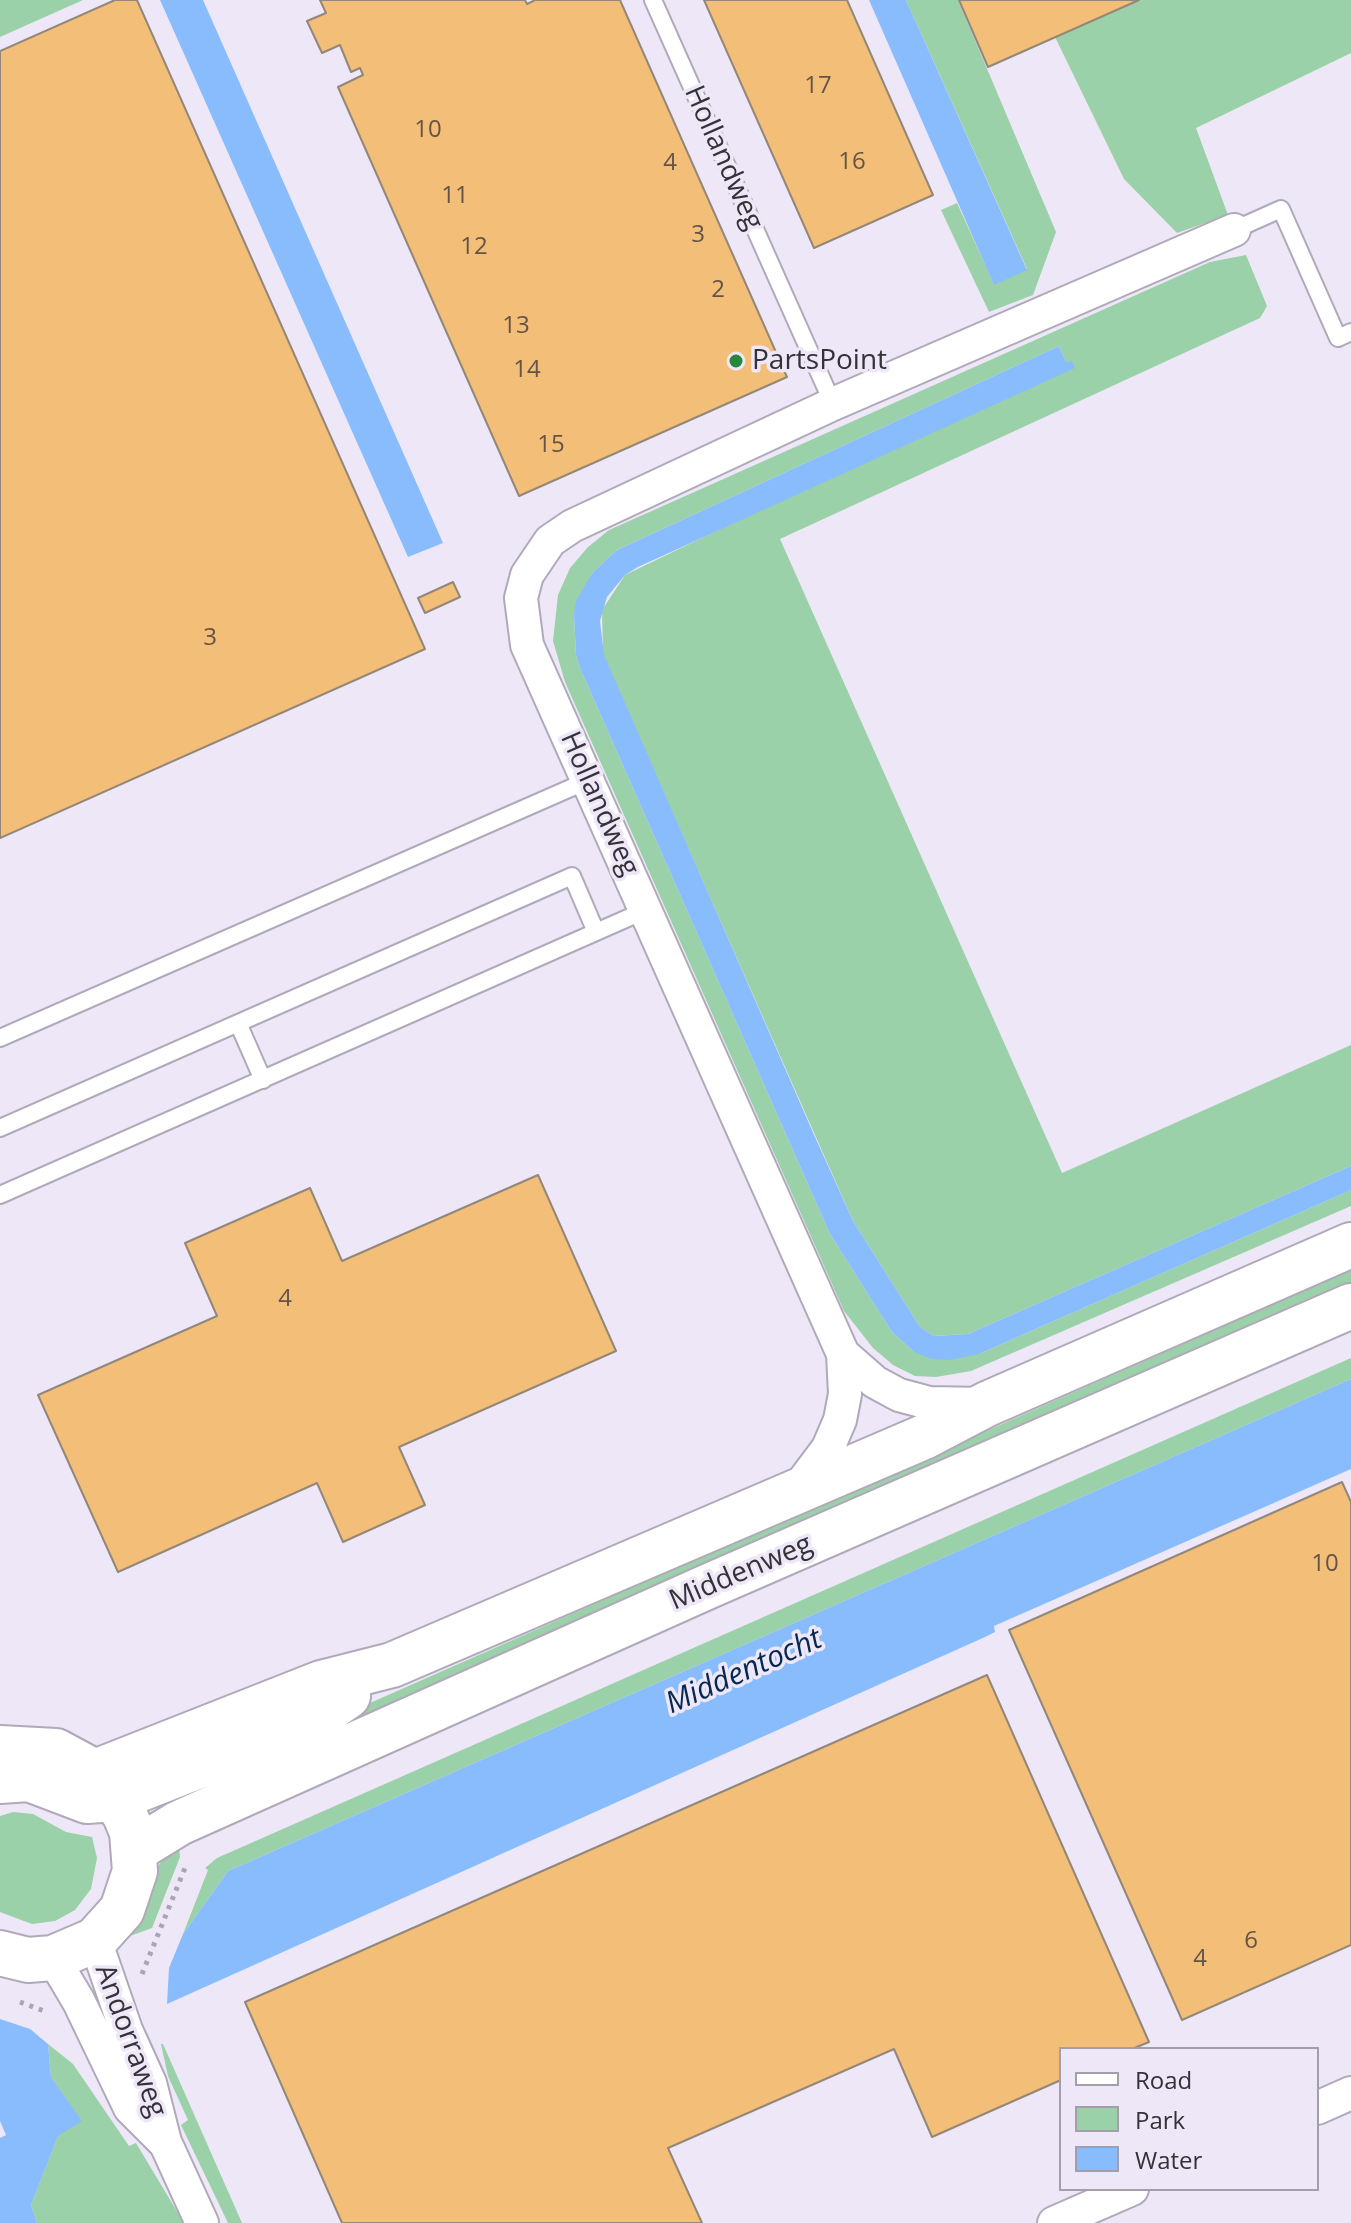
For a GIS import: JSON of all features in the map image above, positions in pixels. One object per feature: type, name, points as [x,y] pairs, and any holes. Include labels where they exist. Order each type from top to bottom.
[{"type":"street","name":"Hollandweg","points":[[793,1495],[828,1448],[840,1420],[845,1394],[843,1354],[527,645],[521,598],[536,559],[550,541],[572,526],[833,404],[1234,230]]},
{"type":"street","name":"Middenweg","points":[[105,1785],[247,1747],[326,1711],[392,1665],[793,1495],[924,1437],[987,1404],[1351,1245]]},
{"type":"street","name":"Middenweg","points":[[135,1850],[179,1823],[709,1586],[1351,1306]]},
{"type":"street","name":"Hollandweg","points":[[843,1354],[875,1382],[899,1395],[929,1403],[987,1404]]},
{"type":"street","points":[[0,1748],[56,1751],[105,1785],[132,1832],[135,1850],[131,1891],[122,1910],[95,1940],[53,1958],[28,1960],[0,1953]]},
{"type":"street","points":[[0,1781],[29,1779],[87,1801],[105,1785]]},
{"type":"street","name":"Andorraweg","points":[[95,1940],[126,2030],[150,2083],[165,2142],[202,2223]]},
{"type":"street","name":"Andorraweg","points":[[53,1958],[79,2002],[130,2108],[165,2142]]},
{"type":"street","points":[[1319,2107],[1351,2093]]},
{"type":"street","points":[[1054,2223],[1127,2191]]},
{"type":"lane","name":"Hollandweg","points":[[653,0],[833,404]]},
{"type":"lane","points":[[1234,230],[1281,209],[1338,338],[1351,332]]},
{"type":"lane","points":[[0,1038],[589,780]]},
{"type":"lane","points":[[0,1128],[572,876],[596,932]]},
{"type":"lane","points":[[0,1195],[646,910]]},
{"type":"lane","points":[[238,1023],[263,1080]]},
{"type":"green space","points":[[0,0],[83,0],[0,37]]},
{"type":"green space","points":[[906,0],[958,0],[1056,232],[1033,295],[989,312],[941,210],[957,203],[994,284],[1027,269]]},
{"type":"green space","points":[[1139,0],[1351,0],[1351,53],[1196,128],[1228,215],[1177,233],[1124,179],[1055,37]]},
{"type":"green space","points":[[1246,255],[1267,306],[1260,318],[780,539],[1062,1173],[1351,1045],[1351,1166],[968,1334],[934,1336],[920,1327],[853,1221],[603,655],[602,610],[625,575],[1066,362],[1059,346],[617,550],[593,572],[574,615],[576,655],[580,668],[830,1234],[892,1332],[914,1352],[979,1354],[1351,1190],[1351,1206],[971,1371],[936,1377],[915,1376],[893,1365],[873,1348],[844,1311],[565,682],[553,641],[558,595],[570,568],[588,547],[609,530],[1210,262]]},
{"type":"green space","points":[[1351,1270],[1351,1294],[190,1804],[182,1786]]},
{"type":"green space","points":[[1351,1358],[1351,1379],[228,1871],[183,1934],[208,1870],[205,1868],[217,1858]]},
{"type":"green space","points":[[13,1812],[33,1814],[66,1832],[92,1837],[97,1858],[91,1889],[75,1910],[55,1921],[32,1924],[0,1912],[0,1816]]},
{"type":"green space","points":[[179,1848],[180,1857],[152,1928],[127,1937],[149,1880],[168,1851]]},
{"type":"green space","points":[[48,2044],[73,2064],[129,2146],[136,2143],[184,2223],[37,2223],[31,2205],[70,2105],[51,2077]]},
{"type":"green space","points":[[161,2044],[242,2223],[228,2223],[181,2125],[188,2120],[168,2076]]},
{"type":"water","points":[[160,0],[203,0],[443,543],[408,557]]},
{"type":"water","points":[[869,0],[906,0],[1027,270],[994,285]]},
{"type":"water","points":[[1059,346],[1066,362],[1072,361],[1075,368],[638,567],[625,575],[607,597],[600,621],[604,655],[853,1221],[920,1327],[934,1336],[968,1334],[1351,1166],[1351,1190],[979,1354],[950,1360],[932,1359],[914,1352],[892,1332],[830,1234],[580,668],[576,655],[574,615],[576,601],[593,572],[617,550]]},
{"type":"water","name":"Middentocht","points":[[1351,1379],[1351,1469],[994,1626],[995,1632],[985,1637],[167,2004],[169,1968],[183,1934],[228,1871]]},
{"type":"water","points":[[0,2019],[30,2029],[48,2044],[51,2077],[82,2121],[58,2136],[31,2205],[37,2223],[0,2223],[0,2138],[6,2135],[0,2121]]},
{"type":"building","points":[[115,0],[137,0],[425,649],[0,838],[0,51]]},
{"type":"building","points":[[320,0],[525,0],[527,4],[535,0],[620,0],[787,377],[519,496],[338,87],[363,75],[360,68],[351,72],[340,45],[322,53],[307,21],[326,13]]},
{"type":"building","points":[[704,0],[847,0],[933,195],[814,248]]},
{"type":"building","points":[[959,0],[1139,0],[988,67]]},
{"type":"building","points":[[453,582],[460,597],[425,613],[418,598]]},
{"type":"building","points":[[538,1175],[616,1351],[399,1447],[425,1505],[343,1542],[317,1483],[118,1572],[38,1395],[217,1316],[185,1243],[310,1188],[342,1261]]},
{"type":"building","points":[[1342,1482],[1351,1502],[1351,1945],[1182,2020],[1009,1630]]},
{"type":"building","points":[[987,1675],[1149,2042],[1137,2047],[1059,2047],[1059,2081],[932,2137],[894,2049],[668,2148],[702,2223],[342,2223],[245,2002]]},
{"type":"place","name":"PartsPoint","points":[[736,361]]}]
